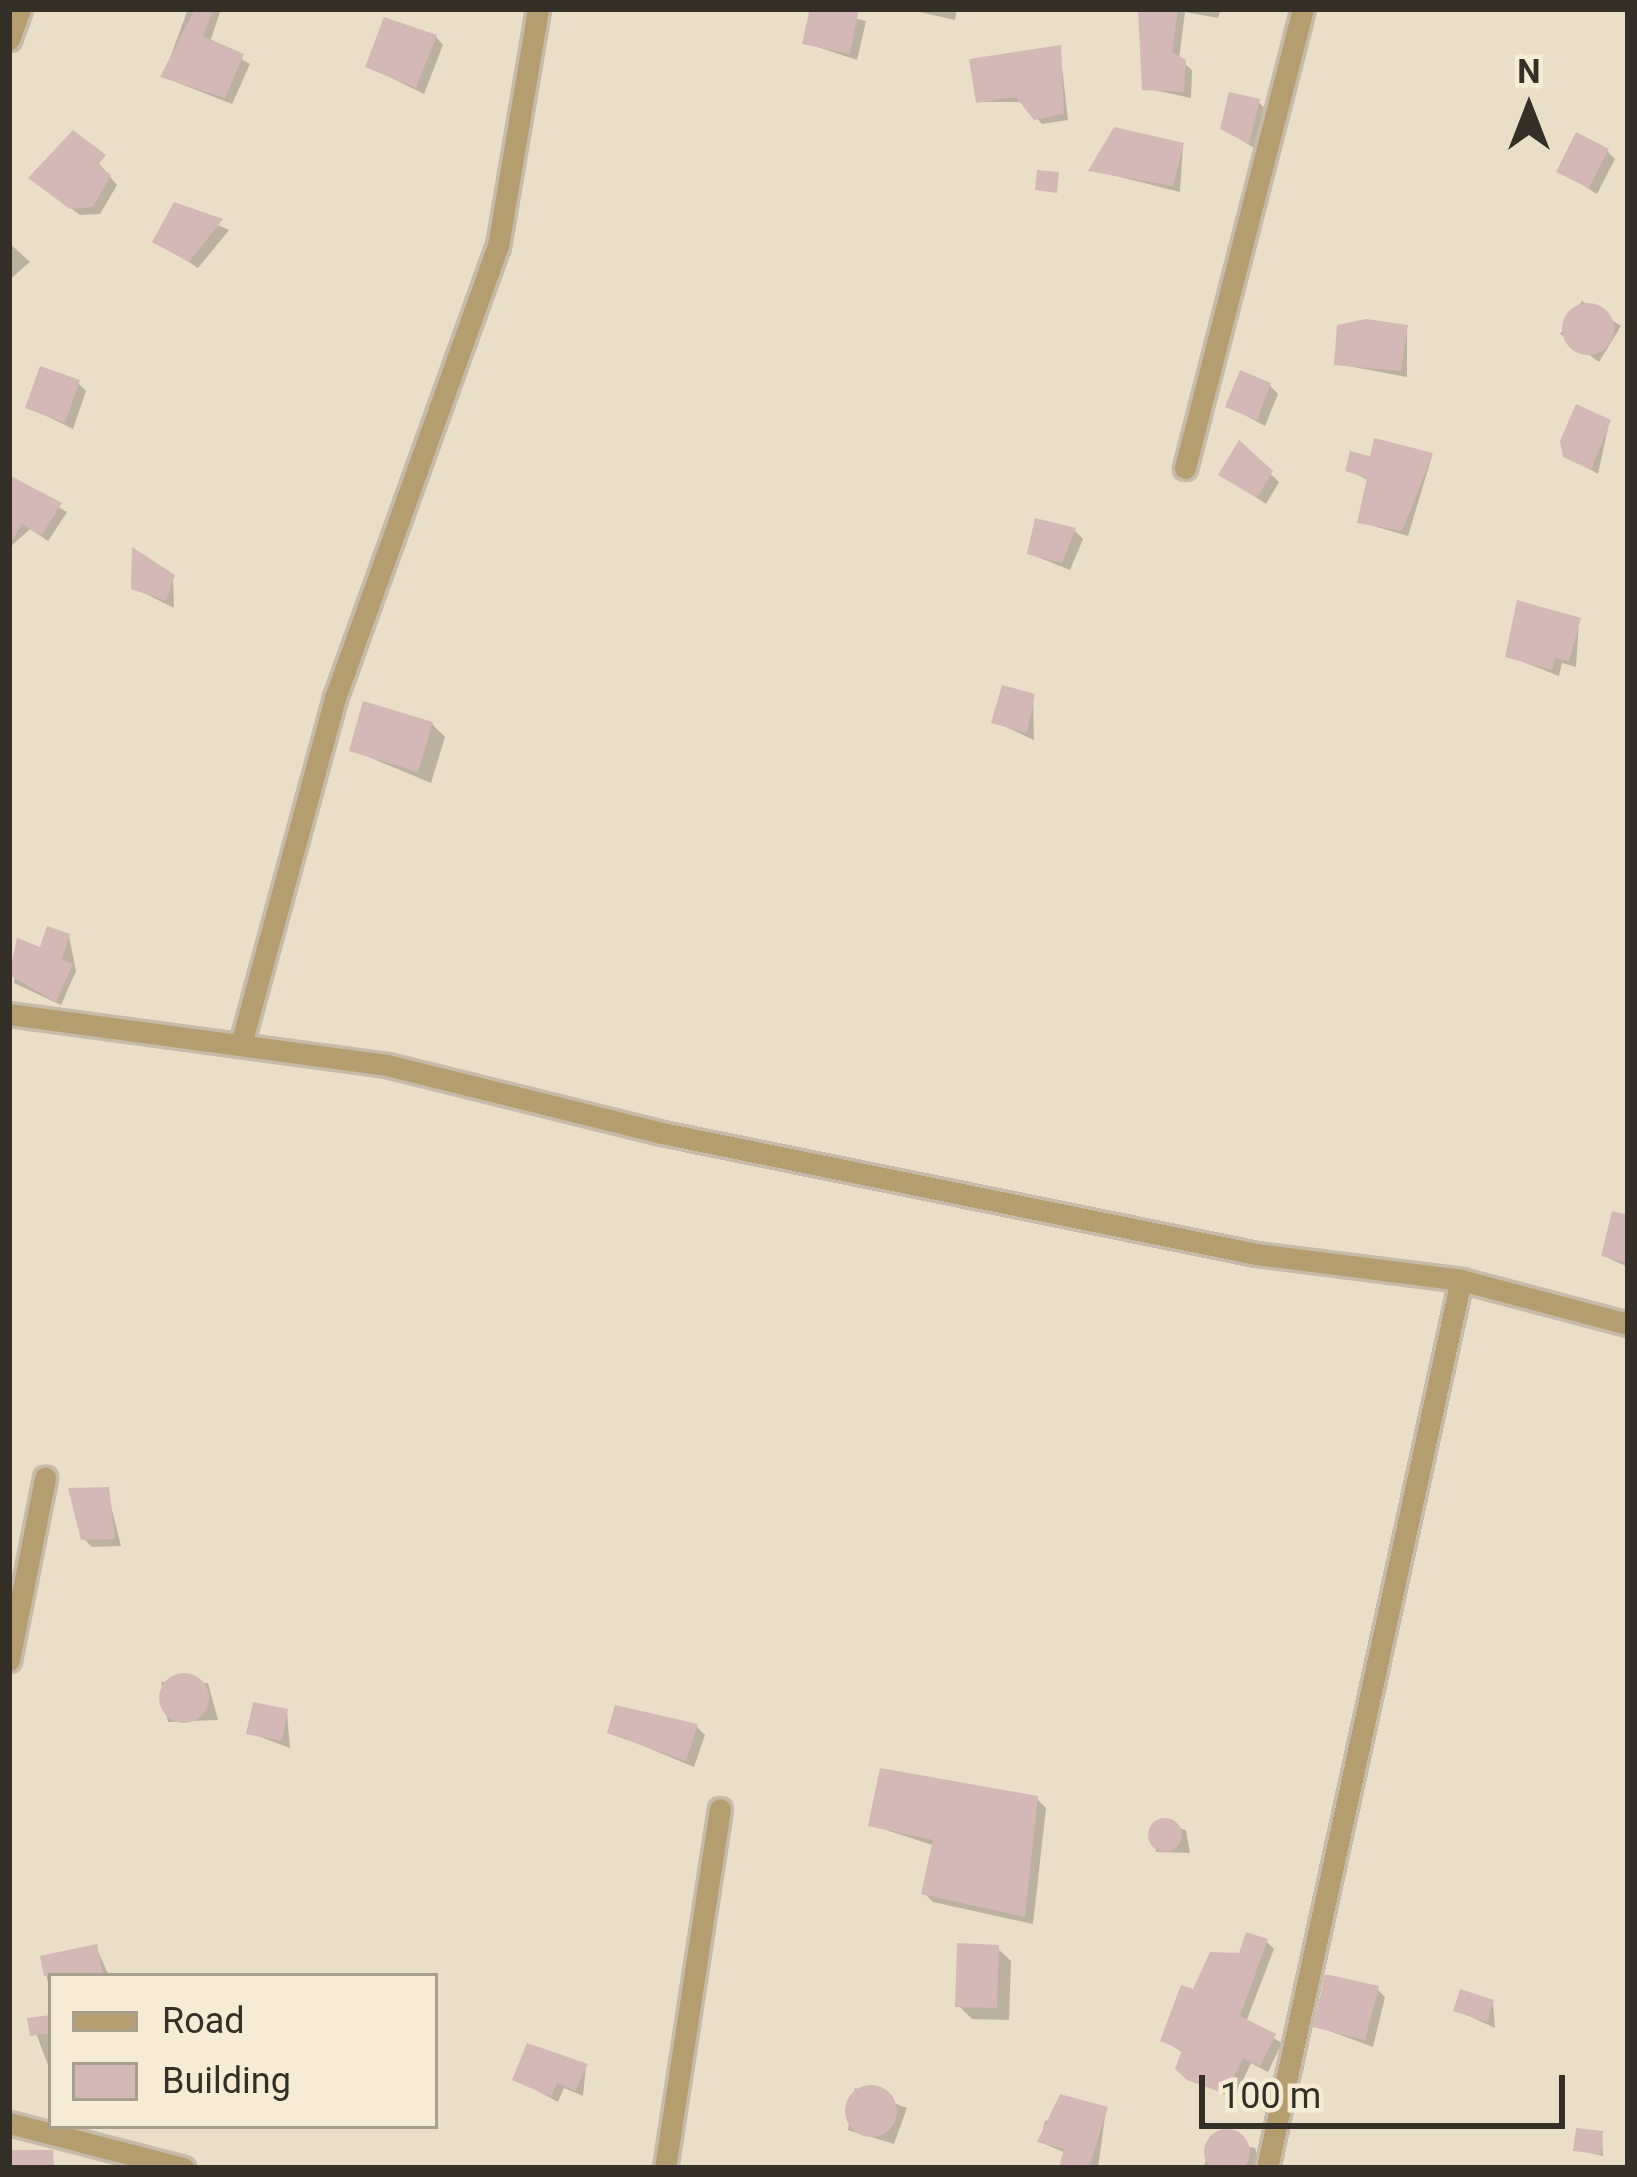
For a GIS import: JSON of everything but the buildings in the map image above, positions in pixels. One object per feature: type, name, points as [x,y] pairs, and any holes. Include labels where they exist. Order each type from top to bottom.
[{"type":"street","points":[[9,39],[20,9]]},
{"type":"street","points":[[241,1044],[335,698],[498,246],[538,9]]},
{"type":"street","points":[[1185,468],[1303,9]]},
{"type":"street","points":[[9,1014],[387,1066],[1256,1254],[1461,1280],[1628,1324]]},
{"type":"street","points":[[1267,2168],[1461,1280]]},
{"type":"street","points":[[9,1660],[45,1478]]},
{"type":"street","points":[[664,2168],[720,1809]]},
{"type":"street","points":[[9,2123],[183,2168]]}]
